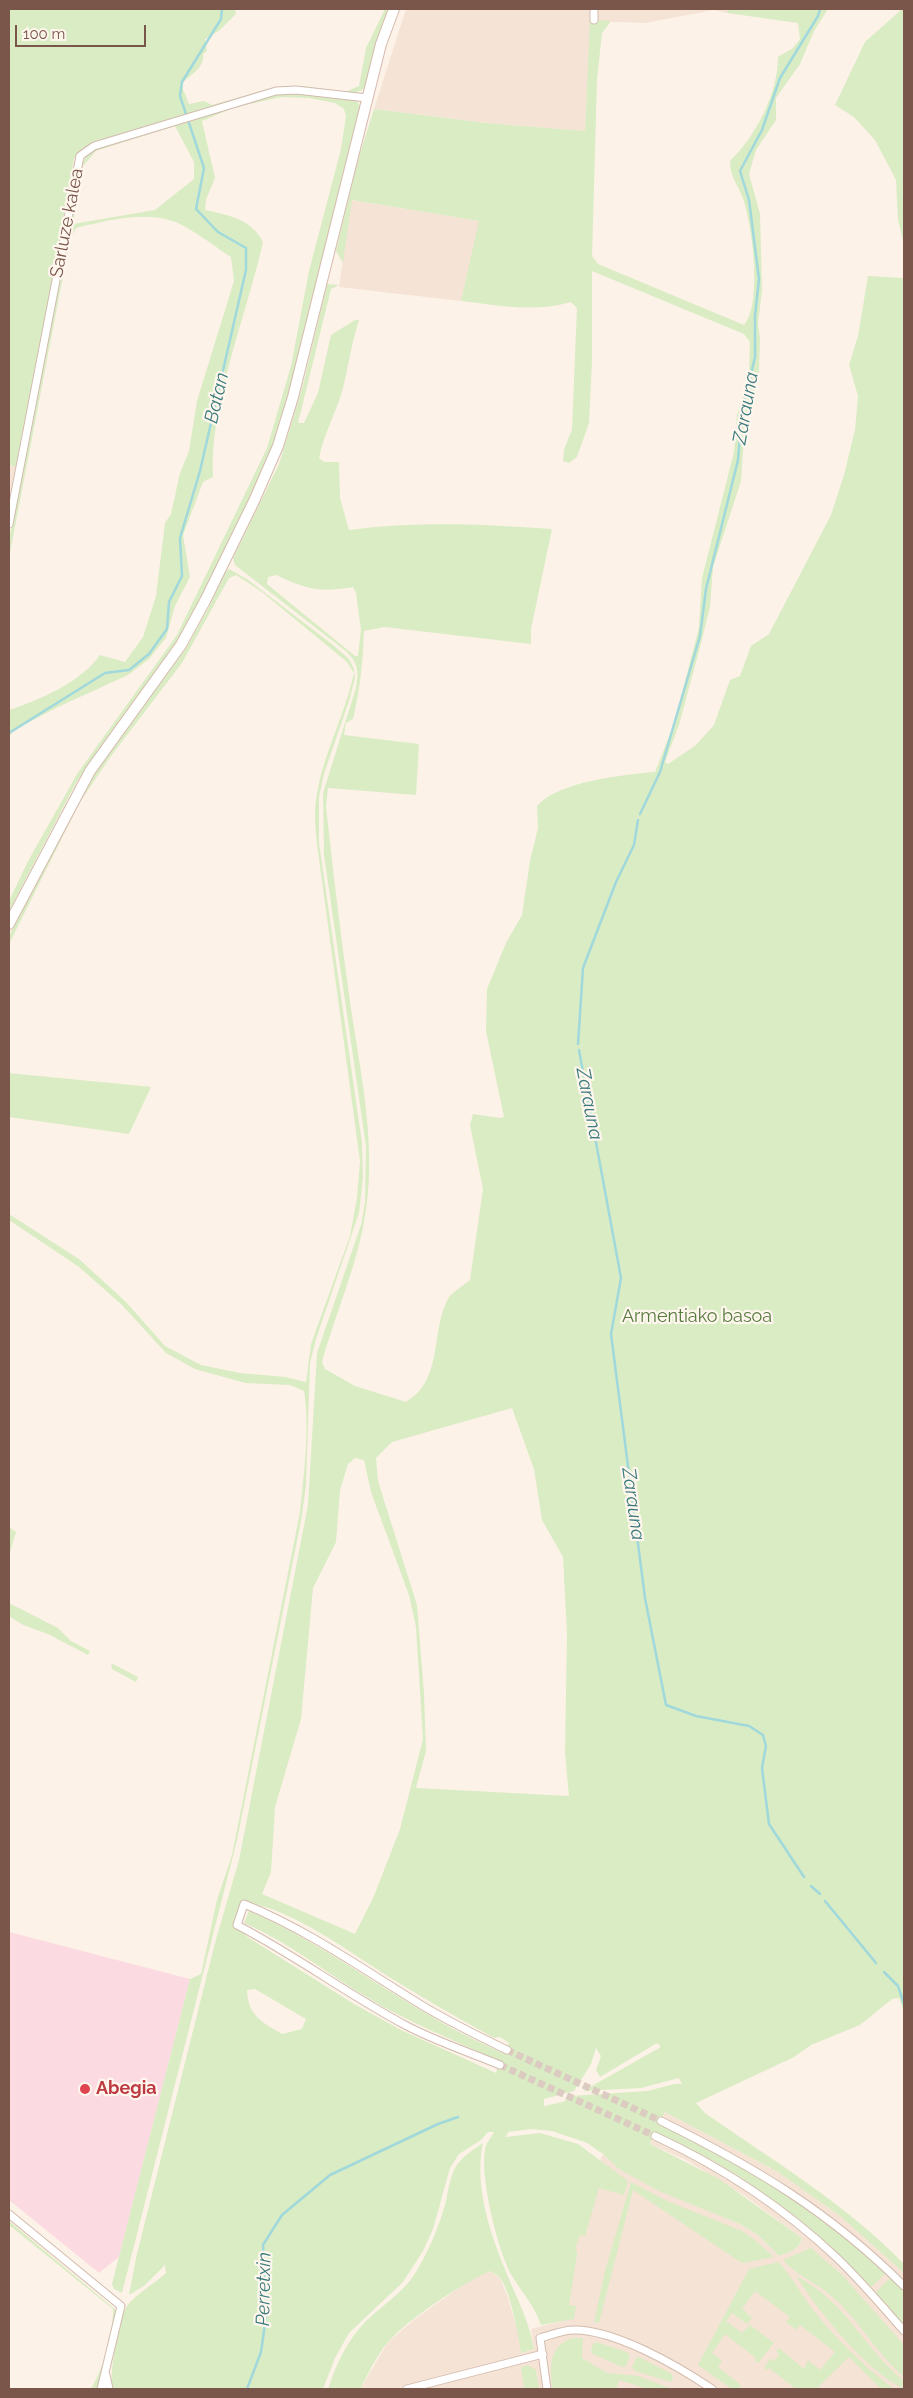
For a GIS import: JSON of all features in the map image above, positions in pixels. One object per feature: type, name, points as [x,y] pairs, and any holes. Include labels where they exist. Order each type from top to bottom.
[{"type":"street","points":[[9,924],[90,771],[181,645],[246,518],[278,446],[295,388],[381,44],[394,9]]},
{"type":"street","points":[[594,9],[594,20]]},
{"type":"street","name":"Sarluze kalea","points":[[9,524],[80,156],[94,146],[276,91],[296,90],[367,98]]},
{"type":"street","points":[[500,2065],[407,2026],[343,1988],[282,1948],[237,1925],[244,1904],[274,1916],[314,1938],[461,2028],[507,2050]]},
{"type":"street","points":[[661,2121],[744,2163],[793,2193],[863,2247],[904,2286]]},
{"type":"street","points":[[654,2136],[720,2168],[771,2203],[839,2260],[904,2331]]},
{"type":"street","points":[[9,2214],[121,2306],[101,2389]]},
{"type":"street","points":[[547,2389],[540,2338],[574,2330],[613,2339],[663,2359],[712,2389]]},
{"type":"street","points":[[408,2389],[543,2354]]},
{"type":"street","points":[[105,2372],[109,2389]]},
{"type":"shaded area","points":[[406,9],[728,9],[727,13],[714,10],[645,23],[591,21],[585,131],[486,123],[374,109]]},
{"type":"shaded area","points":[[351,200],[480,221],[461,301],[339,287]]},
{"type":"shaded area","points":[[9,465],[18,467],[9,508]]},
{"type":"shaded area","name":"Abegia","points":[[9,1932],[190,1979],[119,2257],[99,2273],[9,2200]]},
{"type":"shaded area","points":[[665,2112],[778,2172],[840,2216],[904,2273],[904,2389],[360,2389],[388,2342],[415,2319],[467,2282],[490,2271],[500,2278],[507,2295],[519,2335],[521,2353],[534,2349],[531,2329],[567,2320],[557,2310],[603,2154],[619,2169],[740,2224],[758,2235],[779,2256],[795,2249],[800,2244],[802,2238],[745,2196],[686,2160],[650,2144]]},
{"type":"green space","points":[[9,9],[235,9],[236,14],[220,30],[205,39],[207,51],[203,54],[202,63],[181,84],[189,104],[204,101],[212,105],[275,87],[303,86],[345,92],[359,86],[366,48],[385,9],[390,9],[376,46],[364,89],[353,94],[283,88],[96,143],[80,151],[74,159],[18,467],[9,465]]},
{"type":"green space","name":"Armentiako basoa","points":[[728,9],[828,9],[814,31],[800,64],[776,98],[776,120],[756,150],[749,174],[760,214],[762,291],[758,323],[760,338],[759,372],[751,406],[745,420],[741,481],[713,567],[710,607],[679,725],[665,762],[668,764],[696,745],[714,725],[730,680],[740,676],[751,646],[769,634],[831,515],[844,475],[855,430],[858,396],[849,365],[858,336],[868,276],[904,278],[904,2011],[899,1998],[892,1999],[860,2025],[811,2045],[794,2057],[696,2103],[705,2113],[808,2184],[858,2222],[904,2264],[904,2273],[840,2216],[778,2172],[665,2112],[659,2124],[720,2155],[807,2208],[861,2250],[886,2273],[870,2288],[823,2241],[771,2198],[715,2162],[655,2133],[650,2144],[719,2179],[802,2238],[799,2245],[779,2256],[758,2235],[740,2224],[659,2191],[619,2169],[603,2154],[587,2143],[552,2131],[531,2129],[508,2132],[506,2137],[540,2133],[578,2144],[628,2181],[624,2195],[599,2188],[585,2236],[580,2235],[575,2250],[577,2255],[569,2305],[576,2306],[574,2319],[541,2325],[532,2306],[512,2276],[496,2231],[487,2192],[485,2173],[484,2157],[486,2145],[494,2132],[488,2132],[481,2140],[459,2154],[450,2168],[433,2229],[423,2251],[403,2282],[349,2333],[335,2358],[323,2389],[112,2389],[113,2359],[124,2312],[136,2297],[166,2273],[165,2265],[144,2286],[129,2295],[136,2258],[215,1943],[239,1860],[308,1505],[317,1353],[361,1225],[365,1203],[366,1146],[324,855],[323,793],[356,688],[357,668],[347,652],[235,565],[233,558],[279,464],[303,385],[327,284],[339,285],[331,289],[298,423],[304,423],[318,393],[331,335],[355,320],[359,320],[344,384],[319,458],[324,462],[339,462],[340,498],[349,530],[425,524],[552,529],[531,629],[531,644],[384,627],[364,631],[361,675],[353,719],[346,723],[344,735],[419,744],[416,795],[328,788],[326,807],[337,905],[366,1106],[369,1183],[363,1229],[353,1267],[322,1362],[325,1369],[355,1386],[406,1402],[418,1393],[426,1381],[435,1354],[443,1310],[449,1297],[470,1280],[483,1189],[470,1125],[473,1114],[504,1117],[486,1031],[487,989],[506,943],[522,915],[530,861],[538,828],[537,806],[547,797],[576,785],[609,777],[655,772],[674,724],[699,627],[702,578],[734,452],[737,415],[749,373],[750,342],[744,334],[592,271],[592,361],[589,423],[577,457],[569,463],[563,461],[564,450],[572,429],[577,308],[571,302],[530,308],[461,301],[479,221],[352,200],[343,263],[336,251],[357,163],[374,109],[486,123],[585,131],[590,19],[611,21],[602,33],[597,80],[592,256],[598,264],[744,325],[750,314],[753,300],[754,262],[746,208],[733,176],[730,161],[740,151],[757,127],[764,113],[774,85],[778,57],[793,48],[800,39],[798,23],[727,13]],"holes":[[[276,575],[296,584],[321,590],[353,587],[356,593],[361,630],[358,656],[355,656],[267,584],[268,577]],[[512,1408],[534,1469],[542,1520],[563,1557],[567,1633],[565,1753],[569,1796],[416,1788],[426,1751],[424,1693],[417,1605],[378,1481],[376,1458],[392,1442]],[[355,1458],[364,1460],[371,1492],[409,1595],[416,1627],[423,1739],[400,1829],[374,1896],[355,1934],[262,1894],[271,1872],[275,1807],[301,1719],[313,1588],[336,1542],[340,1490],[348,1464]],[[245,1902],[282,1913],[319,1932],[441,2008],[494,2038],[500,2037],[509,2043],[503,2053],[470,2038],[438,2020],[314,1944],[282,1927],[249,1911],[244,1923],[276,1939],[381,2005],[499,2061],[496,2073],[401,2030],[354,2004],[249,1938],[235,1927]],[[255,1989],[306,2019],[302,2029],[282,2034],[257,2017],[248,1999],[247,1990]],[[657,2043],[661,2047],[583,2091],[641,2088],[679,2078],[682,2084],[647,2091],[571,2096],[563,2102],[544,2106],[544,2099],[574,2091],[591,2064],[596,2048],[601,2056],[596,2070],[600,2077]]]},
{"type":"green space","points":[[904,9],[904,246],[898,219],[896,180],[875,140],[854,117],[835,105],[865,42]]},
{"type":"green space","points":[[297,93],[350,98],[357,101],[360,106],[298,360],[274,442],[263,470],[190,620],[164,662],[77,781],[9,911],[9,901],[27,863],[77,774],[177,635],[267,448],[291,366],[309,271],[341,149],[346,116],[344,109],[335,103],[309,98],[281,97],[233,108],[202,121],[215,178],[206,200],[205,210],[231,216],[246,223],[253,228],[263,242],[223,390],[213,449],[213,477],[203,482],[183,535],[190,577],[175,606],[166,638],[149,659],[128,675],[58,707],[14,730],[9,737],[9,710],[34,701],[71,682],[92,665],[100,655],[125,662],[143,637],[156,596],[165,523],[171,514],[180,473],[189,451],[197,401],[234,281],[231,257],[194,232],[172,221],[161,218],[137,217],[111,220],[76,228],[70,240],[9,558],[9,540],[81,164],[91,151],[103,145],[268,95]],"holes":[[[175,126],[194,162],[194,179],[155,210],[73,224],[83,166],[96,151]]]},
{"type":"green space","points":[[229,569],[247,579],[333,645],[349,659],[354,669],[355,678],[349,701],[324,774],[319,797],[319,843],[362,1143],[363,1177],[359,1213],[316,1339],[310,1363],[306,1485],[301,1521],[237,1840],[122,2293],[114,2289],[112,2284],[190,1979],[201,1974],[217,1900],[232,1855],[300,1512],[306,1452],[306,1406],[304,1391],[290,1385],[245,1383],[195,1369],[166,1353],[122,1305],[79,1267],[9,1220],[9,1214],[79,1259],[126,1302],[165,1346],[201,1365],[240,1373],[285,1377],[306,1382],[311,1344],[350,1236],[357,1198],[360,1161],[317,844],[315,817],[321,777],[354,673],[347,662],[262,592],[236,575],[229,578],[182,663],[111,756],[80,802],[9,944],[9,936],[87,786],[112,748],[185,650],[225,573]]},
{"type":"green space","points":[[9,1073],[151,1087],[129,1134],[9,1117]]},
{"type":"green space","points":[[9,1527],[16,1532],[9,1556]]},
{"type":"green space","points":[[9,1603],[58,1628],[71,1641],[90,1651],[88,1655],[48,1634],[23,1625],[9,1616]]},
{"type":"green space","points":[[111,1663],[138,1677],[136,1682],[112,1669]]},
{"type":"green space","points":[[483,2143],[480,2174],[484,2206],[498,2253],[525,2317],[534,2349],[521,2353],[511,2303],[504,2284],[497,2275],[490,2271],[436,2302],[397,2333],[380,2353],[360,2389],[328,2389],[339,2361],[360,2327],[406,2286],[416,2272],[439,2222],[455,2168],[464,2157]]},
{"type":"green space","points":[[631,2182],[667,2201],[742,2231],[774,2257],[743,2263],[633,2190],[599,2323],[594,2322],[605,2271]]},
{"type":"green space","points":[[9,2221],[117,2311],[98,2389],[91,2389],[107,2351],[113,2309],[9,2225]]},
{"type":"green space","points":[[811,2248],[842,2275],[904,2345],[904,2377],[885,2358],[835,2299],[795,2271],[783,2260]]},
{"type":"green space","points":[[778,2262],[810,2306],[839,2340],[894,2389],[881,2389],[849,2357],[816,2389],[796,2389],[769,2368],[767,2370],[764,2368],[771,2358],[774,2361],[779,2355],[776,2351],[779,2348],[804,2369],[808,2360],[820,2370],[835,2352],[800,2325],[796,2330],[786,2322],[790,2317],[755,2291],[742,2309],[752,2318],[747,2324],[732,2313],[726,2321],[742,2333],[750,2325],[774,2343],[758,2363],[755,2361],[756,2358],[725,2334],[712,2353],[722,2361],[718,2367],[741,2385],[738,2389],[732,2389],[698,2365],[749,2269]]},
{"type":"green space","points":[[796,2276],[814,2287],[842,2312],[876,2354],[904,2381],[904,2389],[874,2368],[844,2339]]},
{"type":"green space","points":[[891,2277],[904,2290],[904,2327],[875,2293]]},
{"type":"green space","points":[[572,2338],[583,2338],[582,2358],[607,2373],[638,2376],[672,2389],[648,2389],[619,2380],[616,2389],[552,2389],[551,2366],[554,2353],[564,2342]]},
{"type":"green space","points":[[596,2342],[627,2352],[630,2356],[626,2366],[622,2367],[593,2354],[591,2351],[593,2344]]},
{"type":"green space","points":[[639,2357],[672,2374],[671,2382],[635,2371],[632,2367],[636,2358]]},
{"type":"green space","points":[[528,2365],[536,2370],[539,2389],[524,2389],[521,2367]]},
{"type":"waterway","name":"Batan","points":[[9,733],[105,673],[129,670],[149,654],[167,629],[169,602],[182,576],[180,538],[200,471],[246,270],[246,248],[218,232],[196,209],[204,168],[180,96],[182,82],[221,19],[222,9]]},
{"type":"waterway","name":"Zarauna","points":[[640,814],[660,772],[700,636],[706,589],[738,460],[742,413],[755,357],[755,316],[759,279],[749,200],[740,171],[762,130],[780,78],[818,16],[820,9]]},
{"type":"waterway","name":"Zarauna","points":[[578,1044],[583,968],[616,882],[634,845],[638,820]]},
{"type":"waterway","name":"Zarauna","points":[[579,1050],[621,1278],[611,1334],[645,1598],[666,1705],[696,1716],[749,1726],[763,1735],[766,1746],[762,1768],[769,1824],[804,1877]]},
{"type":"waterway","name":"Zarauna","points":[[811,1886],[820,1894]]},
{"type":"waterway","name":"Zarauna","points":[[825,1901],[876,1963]]},
{"type":"waterway","name":"Zarauna","points":[[884,1972],[898,1986],[904,2004]]},
{"type":"waterway","name":"Perretxin","points":[[247,2389],[261,2352],[267,2310],[263,2245],[282,2215],[330,2175],[438,2124],[458,2117]]},
{"type":"tunnel","points":[[507,2050],[661,2121]]},
{"type":"tunnel","points":[[500,2065],[655,2136]]},
{"type":"place","name":"Abegia","points":[[85,2089]]}]
